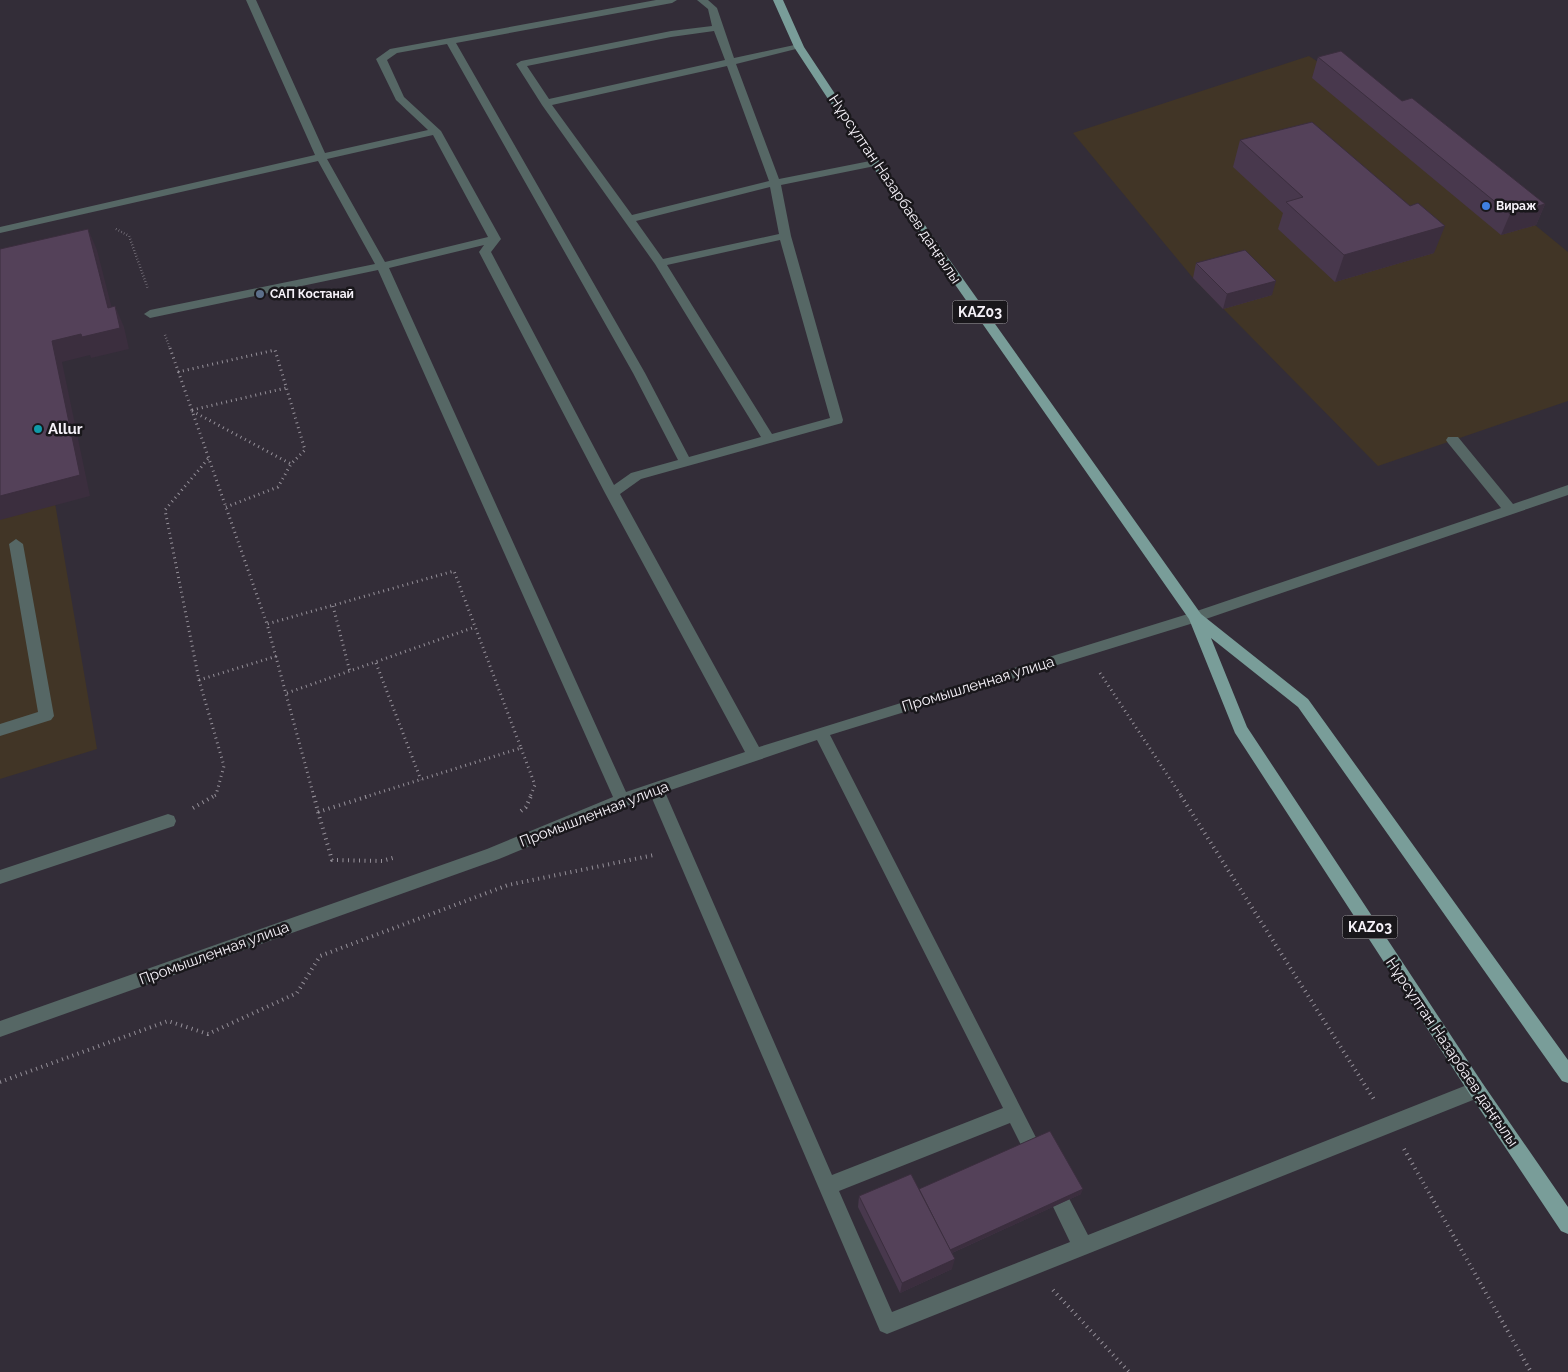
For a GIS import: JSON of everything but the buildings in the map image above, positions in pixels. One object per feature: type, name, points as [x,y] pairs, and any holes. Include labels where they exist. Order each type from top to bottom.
[{"type":"main road","name":"Нұрсұлтан Назарбаев даңғылы","points":[[778,0],[799,47],[875,163],[1195,617],[1240,729],[1477,1090],[1568,1224]]},
{"type":"main road","name":"Нұрсұлтан Назарбаев даңғылы","points":[[1195,617],[1303,703],[1568,1074]]},
{"type":"street","points":[[251,0],[321,157],[382,266],[622,800]]},
{"type":"street","points":[[495,239],[436,131],[400,98],[381,59],[394,51],[672,0]]},
{"type":"street","points":[[612,493],[636,476],[837,420],[785,236],[775,183],[712,8],[702,0]]},
{"type":"street","points":[[718,28],[672,34],[521,64],[546,103],[660,263],[769,439]]},
{"type":"street","points":[[449,40],[639,373],[685,462]]},
{"type":"street","points":[[546,103],[799,47]]},
{"type":"street","points":[[0,230],[436,131]]},
{"type":"street","points":[[629,219],[775,183],[875,163]]},
{"type":"street","points":[[660,263],[785,236]]},
{"type":"street","points":[[153,313],[382,266],[495,239]]},
{"type":"street","points":[[495,239],[485,252],[612,493],[755,755]]},
{"type":"street","points":[[1453,440],[1511,511]]},
{"type":"street","name":"Промышленная улица","points":[[0,1029],[493,854],[622,800],[821,732],[1195,617],[1511,511],[1568,490]]},
{"type":"street","points":[[0,730],[46,716],[16,544]]},
{"type":"street","points":[[821,732],[1083,1246]]},
{"type":"street","points":[[656,789],[887,1324],[1477,1090]]},
{"type":"street","points":[[0,877],[168,821]]},
{"type":"street","points":[[829,1186],[1015,1112]]},
{"type":"path","points":[[83,211],[129,236],[153,313],[178,372],[268,624],[332,860],[382,861],[400,855]]},
{"type":"path","points":[[178,372],[275,350],[305,450],[291,464],[278,487],[226,507]]},
{"type":"path","points":[[191,410],[286,388]]},
{"type":"path","points":[[191,410],[291,464]]},
{"type":"path","points":[[168,821],[216,795],[224,766],[199,680],[165,510],[208,459]]},
{"type":"path","points":[[268,624],[454,571],[522,748],[318,812]]},
{"type":"path","points":[[332,606],[350,672]]},
{"type":"path","points":[[287,693],[476,626]]},
{"type":"path","points":[[1084,651],[1126,710],[1390,1125],[1530,1372]]},
{"type":"path","points":[[199,680],[276,656]]},
{"type":"path","points":[[376,663],[421,780]]},
{"type":"path","points":[[0,1082],[168,1021],[208,1034],[297,994],[320,956],[508,885],[682,849]]},
{"type":"path","points":[[1032,1267],[1129,1372]]},
{"type":"shaded area","points":[[1309,56],[1405,119],[1568,252],[1568,401],[1378,466],[1193,278],[1073,133]]},
{"type":"shaded area","points":[[55,503],[97,749],[0,779],[0,519]]},
{"type":"place","name":"Вираж","points":[[1486,206]]},
{"type":"place","name":"САП Костанай","points":[[260,294]]},
{"type":"place","name":"Allur","points":[[38,429]]}]
